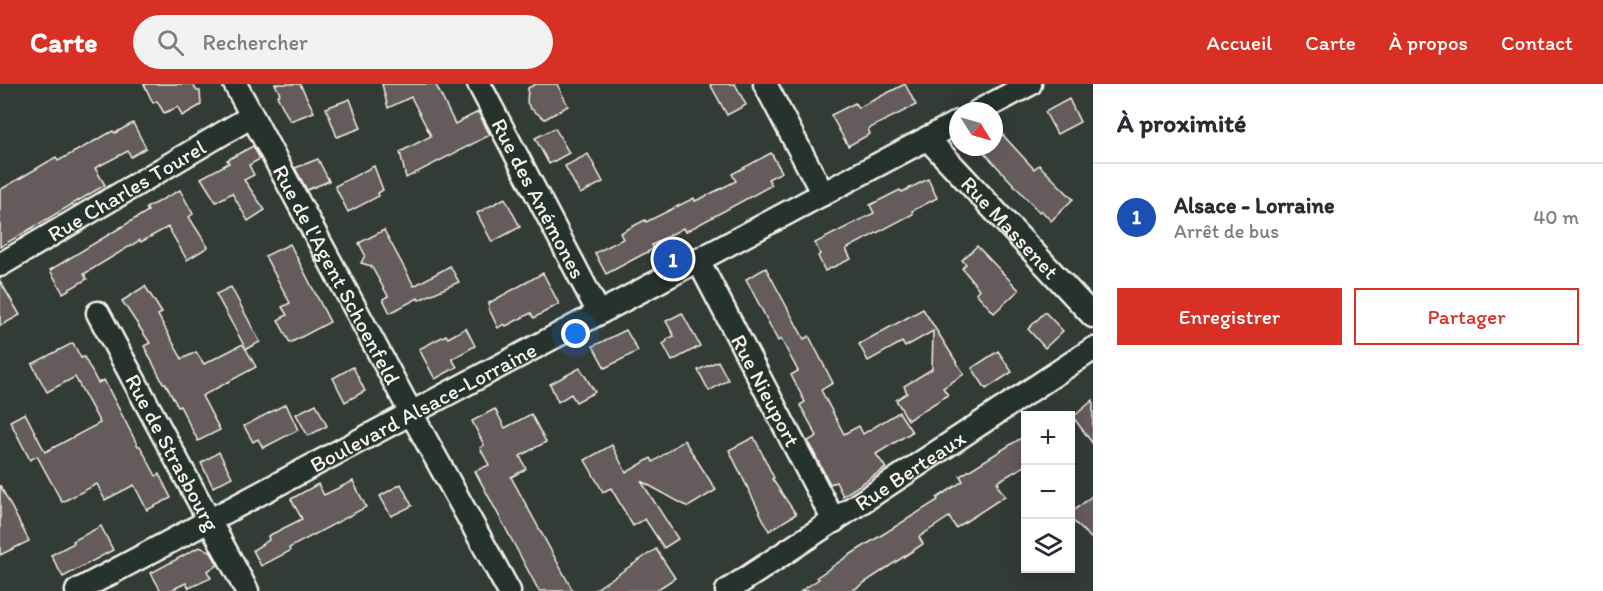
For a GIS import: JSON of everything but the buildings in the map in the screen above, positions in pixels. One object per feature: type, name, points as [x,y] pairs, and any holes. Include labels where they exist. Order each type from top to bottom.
[{"type":"street","name":"Rue de l'Agent Schoenfeld","points":[[235,84],[508,591]]},
{"type":"street","name":"Rue des Anémones","points":[[479,84],[599,313]]},
{"type":"street","points":[[765,84],[823,194]]},
{"type":"street","points":[[996,102],[1030,84]]},
{"type":"street","name":"Rue Charles Tourel","points":[[0,265],[252,116]]},
{"type":"street","name":"Boulevard Alsace-Lorraine","points":[[77,591],[949,127]]},
{"type":"street","name":"Rue Massenet","points":[[927,138],[1093,316]]},
{"type":"street","name":"Rue Nieuport","points":[[698,260],[834,521]]},
{"type":"street","name":"Rue de Strasbourg","points":[[98,313],[247,591]]},
{"type":"street","name":"Rue Berteaux","points":[[727,591],[1093,349]]},
{"type":"place","name":"Alsace - Lorraine","points":[[673,259]]}]
